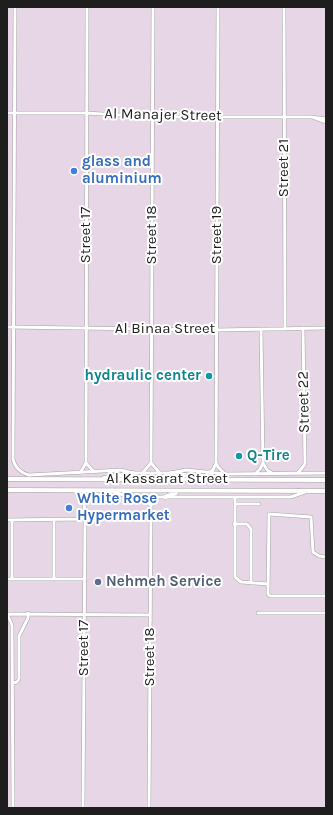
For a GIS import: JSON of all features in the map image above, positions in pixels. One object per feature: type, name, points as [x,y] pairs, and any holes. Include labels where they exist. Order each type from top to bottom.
[{"type":"street","points":[[16,7],[14,459],[18,469],[29,475],[121,470],[134,473]]},
{"type":"street","name":"Street 17","points":[[86,7],[86,463]]},
{"type":"street","name":"Street 18","points":[[151,463],[153,7]]},
{"type":"street","name":"Street 19","points":[[216,463],[218,7]]},
{"type":"street","name":"Street 21","points":[[284,7],[284,329]]},
{"type":"street","name":"Al Manajer Street","points":[[7,113],[86,113],[153,117],[320,117],[326,115]]},
{"type":"street","points":[[311,117],[326,122]]},
{"type":"street","name":"Al Manajer Street","points":[[320,117],[326,119]]},
{"type":"street","name":"Al Binaa Street","points":[[7,327],[217,330],[325,328]]},
{"type":"street","name":"Street 22","points":[[298,473],[305,464],[303,328]]},
{"type":"street","points":[[255,474],[263,463],[261,329]]},
{"type":"street","points":[[80,472],[86,463],[94,472]]},
{"type":"street","points":[[142,473],[145,472],[151,463],[159,473]]},
{"type":"street","points":[[207,473],[213,470],[216,463]]},
{"type":"street","points":[[216,463],[218,467],[226,474]]},
{"type":"street","points":[[263,463],[267,470],[273,474]]},
{"type":"street","points":[[171,473],[186,470],[226,474],[326,473]]},
{"type":"street","points":[[100,479],[134,473],[171,473],[203,478]]},
{"type":"street","name":"Al Kassarat Street","points":[[7,479],[203,478],[326,480]]},
{"type":"street","name":"Al Kassarat Street","points":[[7,490],[111,492],[326,491]]},
{"type":"street","name":"Street 17","points":[[75,491],[83,499],[85,519],[83,808]]},
{"type":"street","points":[[166,497],[180,491]]},
{"type":"street","points":[[111,492],[143,497],[295,497],[306,491]]},
{"type":"street","points":[[143,497],[151,506],[157,497]]},
{"type":"street","points":[[235,497],[235,577],[241,582],[268,584]]},
{"type":"street","points":[[235,504],[259,504]]},
{"type":"street","name":"Street 18","points":[[149,808],[151,506]]},
{"type":"street","points":[[326,557],[319,556],[313,552],[311,517],[269,514],[268,594],[270,596],[326,596]]},
{"type":"street","points":[[7,520],[85,519]]},
{"type":"street","points":[[12,520],[12,579]]},
{"type":"street","points":[[54,520],[54,578]]},
{"type":"street","points":[[234,524],[247,524],[251,529],[251,583]]},
{"type":"street","points":[[7,579],[85,579]]},
{"type":"street","points":[[13,808],[12,625],[7,614],[150,615]]},
{"type":"street","points":[[13,683],[17,682],[19,679],[19,636],[28,618],[28,614]]},
{"type":"street","points":[[258,614],[326,614]]},
{"type":"shaded area","points":[[7,7],[326,7],[326,808],[7,808]]},
{"type":"place","name":"glass and aluminium","points":[[74,171]]},
{"type":"place","name":"hydraulic center","points":[[209,376]]},
{"type":"place","name":"Q-Tire","points":[[239,456]]},
{"type":"place","name":"White Rose Hypermarket","points":[[69,508]]},
{"type":"place","name":"Nehmeh Service","points":[[98,582]]}]
